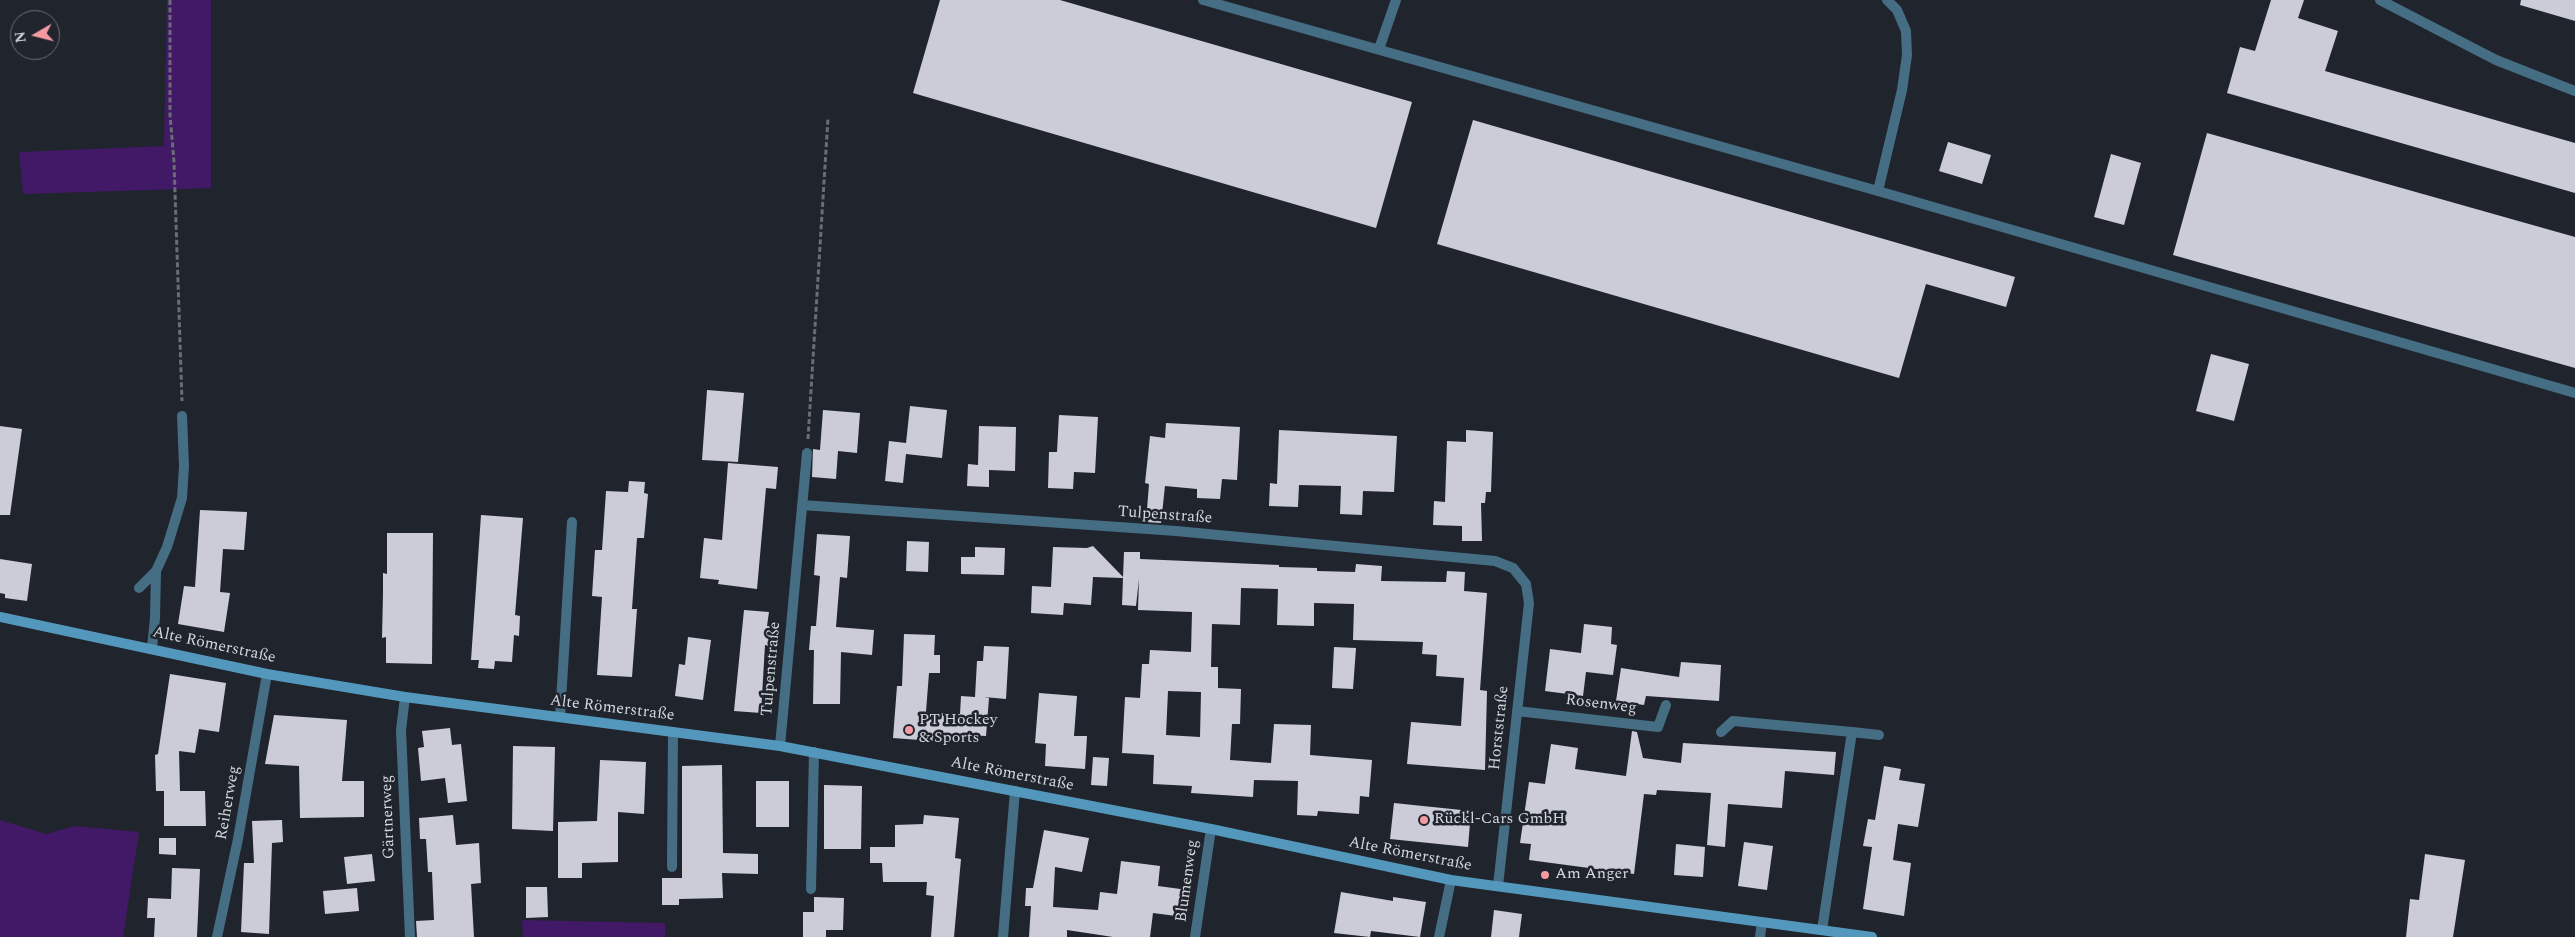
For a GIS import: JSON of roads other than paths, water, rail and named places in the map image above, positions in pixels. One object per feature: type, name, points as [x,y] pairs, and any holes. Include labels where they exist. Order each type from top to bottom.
[{"type":"main road","name":"Alte Römerstraße","points":[[0,617],[267,674],[405,697],[814,752],[1211,829],[1451,880],[1872,937]]},
{"type":"street","points":[[1203,0],[1878,191],[2575,393]]},
{"type":"street","points":[[1379,49],[1396,0]]},
{"type":"street","points":[[1878,191],[1902,90],[1907,55],[1906,31],[1896,10],[1887,0]]},
{"type":"street","points":[[2380,0],[2496,60],[2575,91]]},
{"type":"street","points":[[139,588],[156,571],[168,547],[182,498],[184,466],[182,416]]},
{"type":"street","name":"Tulpenstraße","points":[[780,746],[807,453]]},
{"type":"street","name":"Tulpenstraße","points":[[802,505],[1176,532],[1485,560],[1504,564],[1520,575]]},
{"type":"street","points":[[560,717],[572,522]]},
{"type":"street","points":[[152,648],[156,571]]},
{"type":"street","name":"Horststraße","points":[[1498,886],[1529,603],[1527,588],[1520,575]]},
{"type":"street","name":"Reiherweg","points":[[217,937],[232,872],[267,674]]},
{"type":"street","name":"Gärtnerweg","points":[[405,697],[401,730],[410,937]]},
{"type":"street","name":"Rosenweg","points":[[1517,711],[1658,727],[1666,705]]},
{"type":"street","points":[[1722,732],[1734,720],[1879,735]]},
{"type":"street","points":[[672,867],[673,732]]},
{"type":"street","points":[[1822,930],[1852,732]]},
{"type":"street","points":[[811,889],[814,752]]},
{"type":"street","points":[[1003,937],[1014,791]]},
{"type":"street","name":"Blumenweg","points":[[1195,937],[1211,829]]},
{"type":"street","points":[[1440,937],[1451,880]]},
{"type":"street","points":[[1760,937],[1762,922]]},
{"type":"place","name":"PT Hockey & Sports","points":[[909,730]]},
{"type":"place","name":"Rückl-Cars GmbH","points":[[1424,820]]},
{"type":"place","name":"Am Anger","points":[[1545,875]]}]
